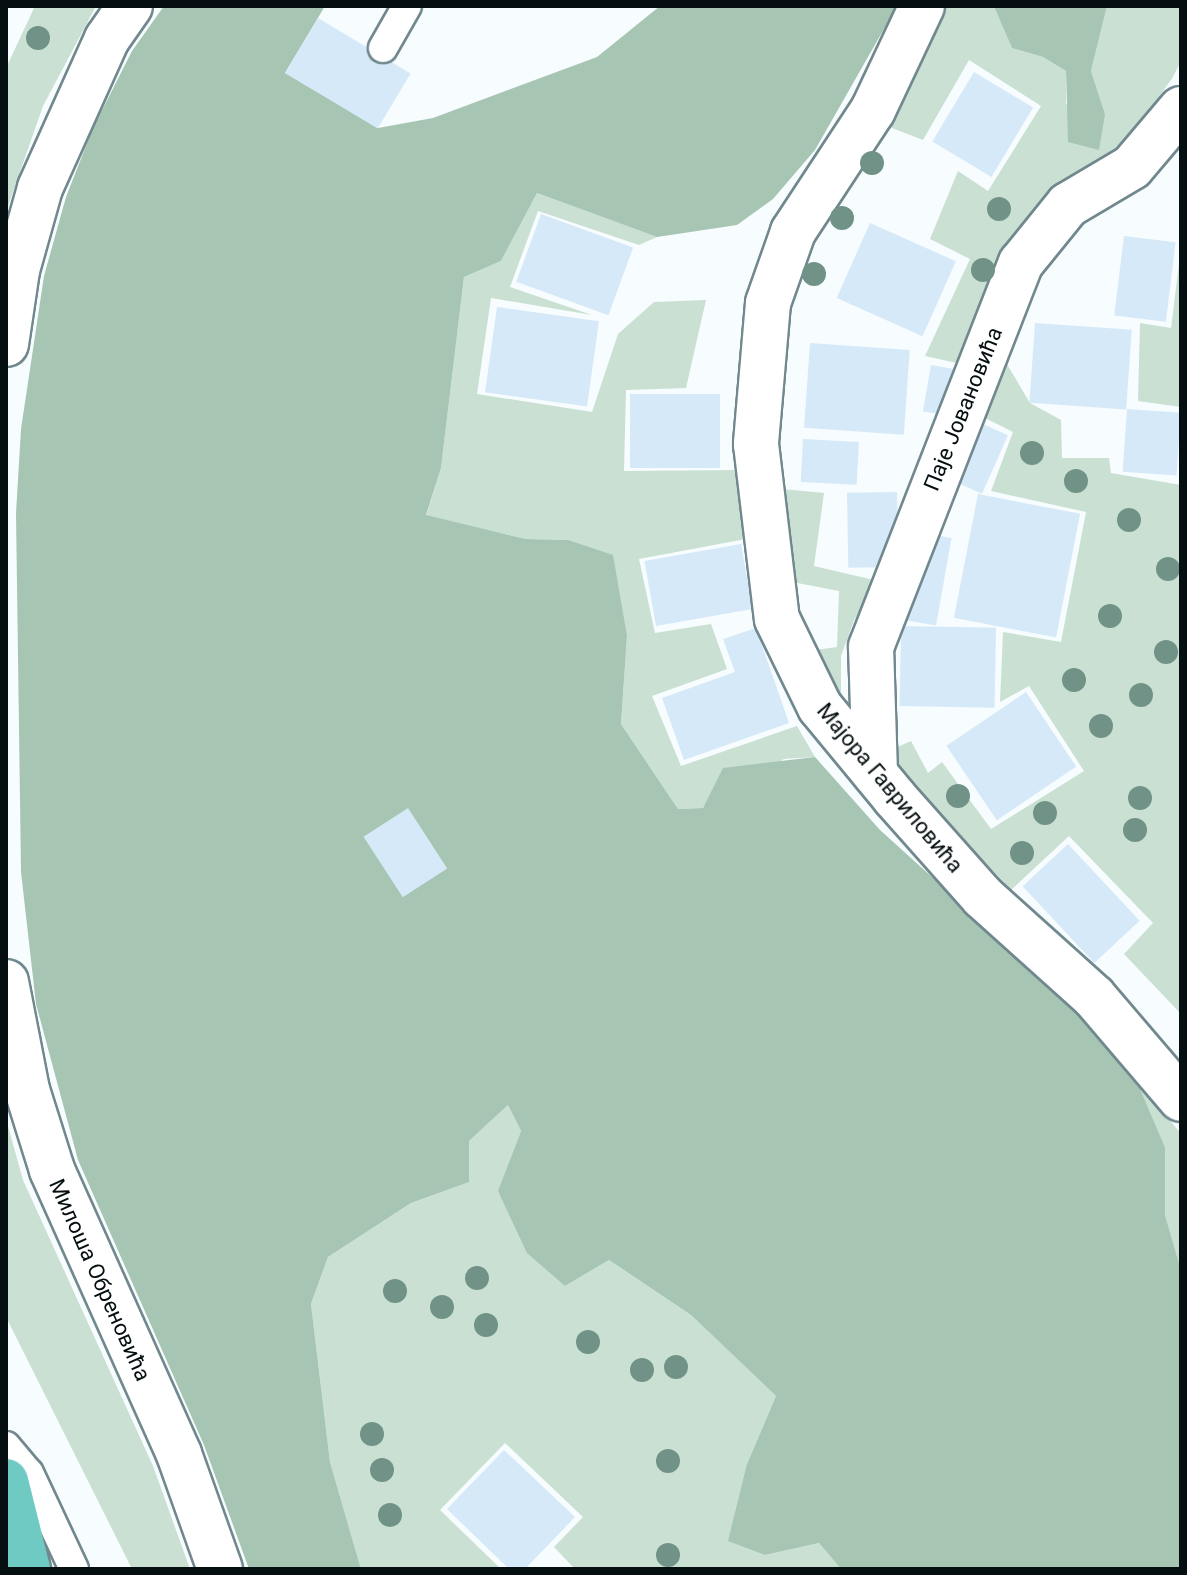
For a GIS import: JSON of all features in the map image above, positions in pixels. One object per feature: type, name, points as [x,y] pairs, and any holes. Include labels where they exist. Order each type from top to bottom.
[{"type":"main road","points":[[6,1481],[28,1569]]},
{"type":"street","points":[[6,344],[17,270],[40,188],[100,52],[130,6]]},
{"type":"street","name":"Мајора Гавриловића","points":[[922,6],[873,110],[793,232],[768,303],[756,444],[777,619],[820,707],[875,773],[983,897],[1094,997],[1181,1099]]},
{"type":"street","name":"Паје Јовановића","points":[[875,773],[871,647],[1021,263],[1068,205],[1132,167],[1181,109]]},
{"type":"street","name":"Милоша Обреновића","points":[[6,982],[27,1090],[52,1170],[179,1454],[220,1569]]},
{"type":"lane","points":[[383,48],[407,6]]},
{"type":"lane","points":[[6,1446],[29,1473],[74,1569]]},
{"type":"green space","points":[[35,6],[96,6],[43,106],[6,212],[6,68]]},
{"type":"green space","points":[[164,6],[325,6],[285,73],[378,128],[433,118],[597,57],[660,6],[897,6],[815,150],[773,199],[737,225],[657,237],[537,193],[501,261],[464,277],[441,468],[426,515],[526,539],[568,540],[613,555],[627,636],[621,724],[678,809],[703,808],[723,768],[815,757],[880,830],[1068,1000],[1135,1077],[1165,1147],[1165,1215],[1181,1270],[1181,1569],[841,1569],[819,1543],[765,1555],[728,1541],[747,1464],[776,1396],[691,1315],[609,1260],[565,1286],[527,1253],[498,1191],[521,1131],[508,1105],[469,1141],[469,1182],[411,1203],[328,1257],[311,1304],[330,1462],[361,1569],[249,1569],[204,1445],[78,1160],[36,1004],[21,872],[16,513],[21,429],[44,276],[66,197],[93,128],[132,51]]},
{"type":"green space","points":[[941,6],[995,6],[1012,48],[1043,57],[1066,71],[1066,104],[1105,114],[1091,71],[1107,6],[1181,6],[1181,61],[1173,77],[1141,122],[1102,163],[966,365],[925,356],[970,259],[930,239],[958,171],[988,191],[1041,106],[969,60],[923,140],[884,125]]},
{"type":"green space","points":[[994,6],[1107,6],[1091,71],[1105,114],[1099,150],[1068,142],[1066,71],[1043,57],[1012,48]]},
{"type":"green space","points":[[537,193],[657,237],[639,245],[538,211],[510,287],[592,315],[491,298],[477,394],[592,412],[618,334],[654,302],[706,300],[686,388],[626,390],[624,471],[739,470],[746,539],[639,559],[655,633],[711,624],[727,669],[652,696],[681,766],[797,726],[815,757],[784,759],[702,808],[678,809],[621,724],[627,636],[568,540],[526,539],[426,516],[441,468],[464,277],[501,261]]},
{"type":"green space","points":[[1179,264],[1181,407],[1138,401],[1140,323],[1171,328]]},
{"type":"green space","points":[[1005,361],[1030,403],[1061,420],[1062,458],[1109,458],[1111,473],[1181,485],[1181,1014],[1124,954],[1153,923],[1069,836],[1011,890],[882,754],[911,741],[928,773],[942,762],[991,829],[1084,771],[1029,686],[1000,702],[1003,632],[1061,642],[1086,512],[991,491],[1013,432],[983,417]]},
{"type":"green space","points":[[782,489],[824,493],[814,566],[878,581],[854,620],[841,656],[841,696],[835,702],[801,652],[837,647],[839,591],[787,581]]},
{"type":"green space","points":[[1135,1077],[1181,1134],[1181,1270],[1165,1215],[1165,1147]]},
{"type":"green space","points":[[508,1105],[521,1131],[498,1192],[565,1286],[609,1260],[691,1315],[776,1396],[747,1464],[765,1555],[819,1543],[841,1569],[575,1569],[554,1547],[583,1517],[505,1443],[440,1510],[501,1569],[361,1569],[330,1462],[311,1304],[328,1257],[411,1203],[468,1182],[469,1141]]},
{"type":"green space","points":[[6,1119],[23,1180],[153,1466],[190,1569],[132,1569],[6,1317]]},
{"type":"building","points":[[318,18],[411,74],[378,128],[285,73]]},
{"type":"building","points":[[974,72],[1033,108],[991,177],[932,141]]},
{"type":"building","points":[[541,214],[633,248],[608,315],[516,282]]},
{"type":"building","points":[[870,223],[956,261],[923,336],[837,298]]},
{"type":"building","points":[[1124,236],[1176,242],[1166,322],[1114,315]]},
{"type":"building","points":[[497,307],[599,321],[587,406],[485,392]]},
{"type":"building","points":[[1035,323],[1132,330],[1126,410],[1029,403]]},
{"type":"building","points":[[810,343],[910,350],[904,435],[804,428]]},
{"type":"building","points":[[931,365],[958,370],[949,416],[923,411]]},
{"type":"building","points":[[630,394],[720,394],[720,468],[630,468]]},
{"type":"building","points":[[1127,409],[1181,413],[1176,476],[1123,472]]},
{"type":"building","points":[[976,421],[1008,435],[982,494],[950,479]]},
{"type":"building","points":[[803,439],[859,442],[857,485],[801,482]]},
{"type":"building","points":[[897,492],[898,567],[848,568],[847,493]]},
{"type":"building","points":[[978,494],[1080,514],[1056,638],[954,618]]},
{"type":"building","points":[[918,532],[951,538],[936,626],[903,620]]},
{"type":"building","points":[[741,544],[752,609],[656,626],[644,561]]},
{"type":"building","points":[[901,626],[996,628],[995,708],[900,706]]},
{"type":"building","points":[[756,628],[789,723],[684,760],[662,698],[735,672],[723,639]]},
{"type":"building","points":[[1026,692],[1076,767],[997,820],[946,746]]},
{"type":"building","points":[[408,808],[447,868],[403,897],[364,837]]},
{"type":"building","points":[[1068,844],[1140,921],[1094,963],[1023,886]]},
{"type":"building","points":[[504,1450],[575,1517],[525,1569],[509,1569],[447,1509]]}]
